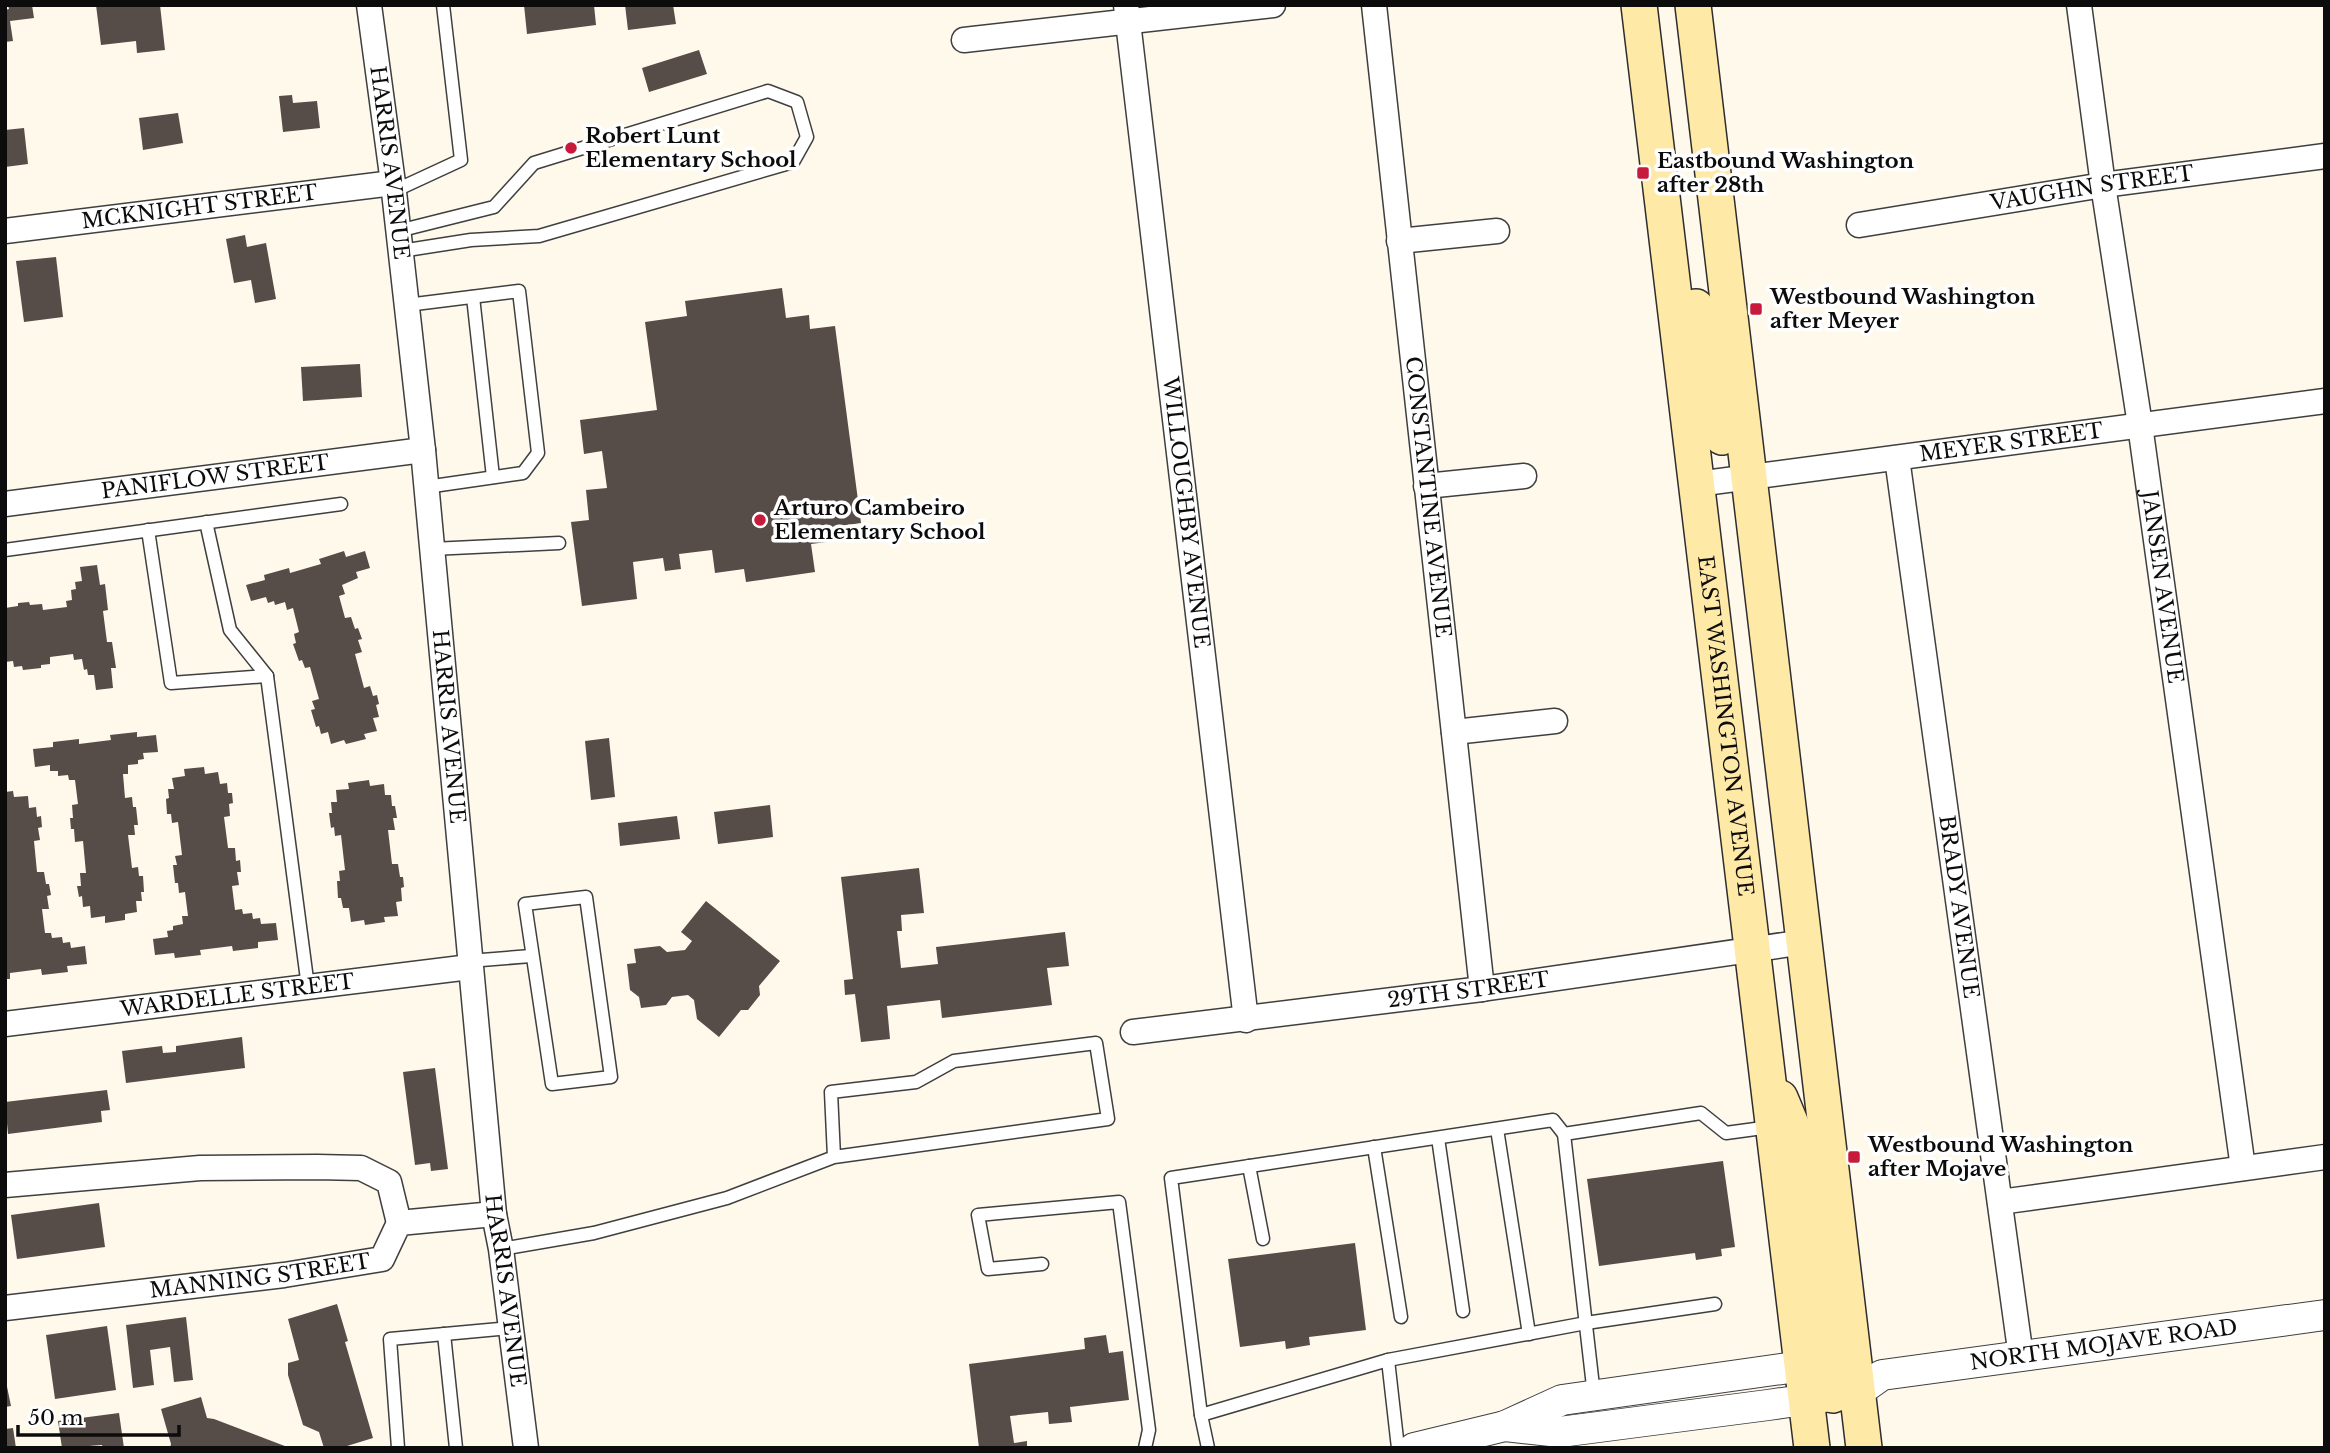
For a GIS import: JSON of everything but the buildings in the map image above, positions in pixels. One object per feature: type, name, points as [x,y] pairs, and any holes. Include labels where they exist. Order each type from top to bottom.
[{"type":"main road","points":[[1639,5],[1660,186],[1692,288],[1723,441],[1724,481]]},
{"type":"main road","name":"EAST WASHINGTON AVENUE","points":[[1693,5],[1752,950],[1773,1126],[1838,1379],[1864,1448]]},
{"type":"main road","name":"EAST WASHINGTON AVENUE","points":[[1724,481],[1804,942],[1838,1379],[1812,1448]]},
{"type":"main road","points":[[1767,1069],[1794,1128],[1805,1160],[1838,1379]]},
{"type":"street","name":"HARRIS AVENUE","points":[[369,5],[400,241],[423,450],[494,1214],[501,1249],[526,1448]]},
{"type":"street","points":[[964,40],[1127,13],[1273,5]]},
{"type":"street","name":"CONSTANTINE AVENUE","points":[[1374,5],[1482,989]]},
{"type":"street","name":"JANSEN AVENUE","points":[[2079,5],[2243,1168]]},
{"type":"street","name":"WILLOUGHBY AVENUE","points":[[1127,13],[1246,1020]]},
{"type":"street","name":"VAUGHN STREET","points":[[1859,225],[2103,185],[2325,156]]},
{"type":"street","name":"MCKNIGHT STREET","points":[[5,231],[393,187]]},
{"type":"street","points":[[1399,242],[1497,231]]},
{"type":"street","name":"MEYER STREET","points":[[1724,481],[2325,401]]},
{"type":"street","name":"PANIFLOW STREET","points":[[5,504],[423,450]]},
{"type":"street","name":"BRADY AVENUE","points":[[1897,458],[2021,1357]]},
{"type":"street","points":[[1426,486],[1524,476]]},
{"type":"street","points":[[1454,732],[1555,721]]},
{"type":"street","name":"29TH STREET","points":[[1133,1032],[1482,989],[1804,942]]},
{"type":"street","name":"WARDELLE STREET","points":[[5,1024],[470,964]]},
{"type":"street","points":[[2000,1202],[2325,1157]]},
{"type":"street","points":[[5,1185],[200,1168],[361,1168],[388,1182],[399,1223],[494,1214]]},
{"type":"street","name":"MANNING STREET","points":[[5,1308],[284,1275],[382,1259],[399,1223]]},
{"type":"street","name":"NORTH MOJAVE ROAD","points":[[1415,1448],[1505,1426],[1562,1400],[1838,1379],[2325,1315]]},
{"type":"street","name":"NORTH MOJAVE ROAD","points":[[1505,1426],[1560,1432],[1838,1379]]},
{"type":"lane","points":[[393,187],[461,160],[443,5]]},
{"type":"lane","points":[[768,91],[797,102],[807,137],[793,162],[539,236],[400,241],[494,206],[534,163],[768,91]]},
{"type":"lane","points":[[407,305],[519,292],[538,453],[523,473],[426,487]]},
{"type":"lane","points":[[473,297],[492,478]]},
{"type":"lane","points":[[5,550],[341,504]]},
{"type":"lane","points":[[206,522],[230,630],[267,676],[308,987]]},
{"type":"lane","points":[[148,530],[171,683],[267,676]]},
{"type":"lane","points":[[432,550],[559,543]]},
{"type":"lane","points":[[586,897],[611,1077],[552,1084],[531,956],[525,904],[586,897]]},
{"type":"lane","points":[[470,964],[531,956]]},
{"type":"lane","points":[[501,1249],[594,1233],[727,1198],[834,1157],[1108,1119],[1096,1043],[954,1061],[916,1082],[831,1092],[834,1157]]},
{"type":"lane","points":[[1564,1134],[1701,1113],[1726,1133],[1773,1126]]},
{"type":"lane","points":[[1208,1448],[1201,1415],[1171,1178],[1553,1120],[1564,1134],[1594,1396]]},
{"type":"lane","points":[[1497,1129],[1529,1334]]},
{"type":"lane","points":[[1438,1138],[1462,1311]]},
{"type":"lane","points":[[1374,1147],[1401,1317]]},
{"type":"lane","points":[[1249,1166],[1263,1239]]},
{"type":"lane","points":[[1042,1264],[988,1269],[978,1215],[1119,1202],[1149,1430],[1145,1448]]},
{"type":"lane","points":[[1201,1415],[1388,1360],[1586,1323],[1716,1304]]},
{"type":"lane","points":[[398,1448],[390,1339],[511,1328]]},
{"type":"lane","points":[[444,1334],[456,1448]]},
{"type":"lane","points":[[1388,1360],[1398,1448]]},
{"type":"place","name":"Robert Lunt Elementary School","points":[[571,148]]},
{"type":"place","name":"Eastbound Washington after 28th","points":[[1643,173]]},
{"type":"place","name":"Westbound Washington after Meyer","points":[[1756,309]]},
{"type":"place","name":"Arturo Cambeiro Elementary School","points":[[760,520]]},
{"type":"place","name":"Westbound Washington after Mojave","points":[[1854,1157]]}]
